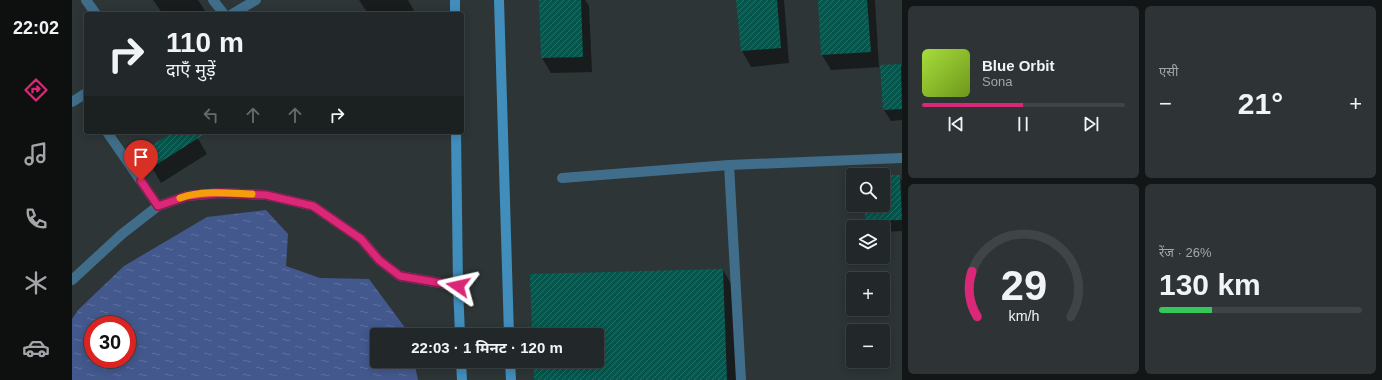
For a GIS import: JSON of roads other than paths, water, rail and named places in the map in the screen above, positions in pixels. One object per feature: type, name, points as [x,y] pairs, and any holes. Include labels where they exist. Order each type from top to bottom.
[{"type":"main road","points":[[455,0],[456,12]]},
{"type":"main road","points":[[499,0],[509,328]]},
{"type":"main road","points":[[456,134],[460,328]]},
{"type":"main road","points":[[461,368],[462,380]]},
{"type":"main road","points":[[510,368],[510,380]]},
{"type":"street","points":[[86,0],[95,12]]},
{"type":"street","points":[[213,0],[222,12]]},
{"type":"street","points":[[235,12],[256,0]]},
{"type":"street","points":[[72,102],[84,97]]},
{"type":"street","points":[[108,134],[158,206]]},
{"type":"street","points":[[562,178],[729,165],[902,158]]},
{"type":"street","points":[[729,165],[741,380]]},
{"type":"street","points":[[72,280],[122,234],[158,206],[187,196],[220,193],[266,195],[313,206],[361,239],[379,260],[400,276],[458,286]]},
{"type":"water","points":[[266,210],[288,234],[286,266],[320,278],[369,279],[405,328],[370,328],[370,368],[415,368],[418,380],[72,380],[72,319],[78,310],[124,266],[207,217]]}]
